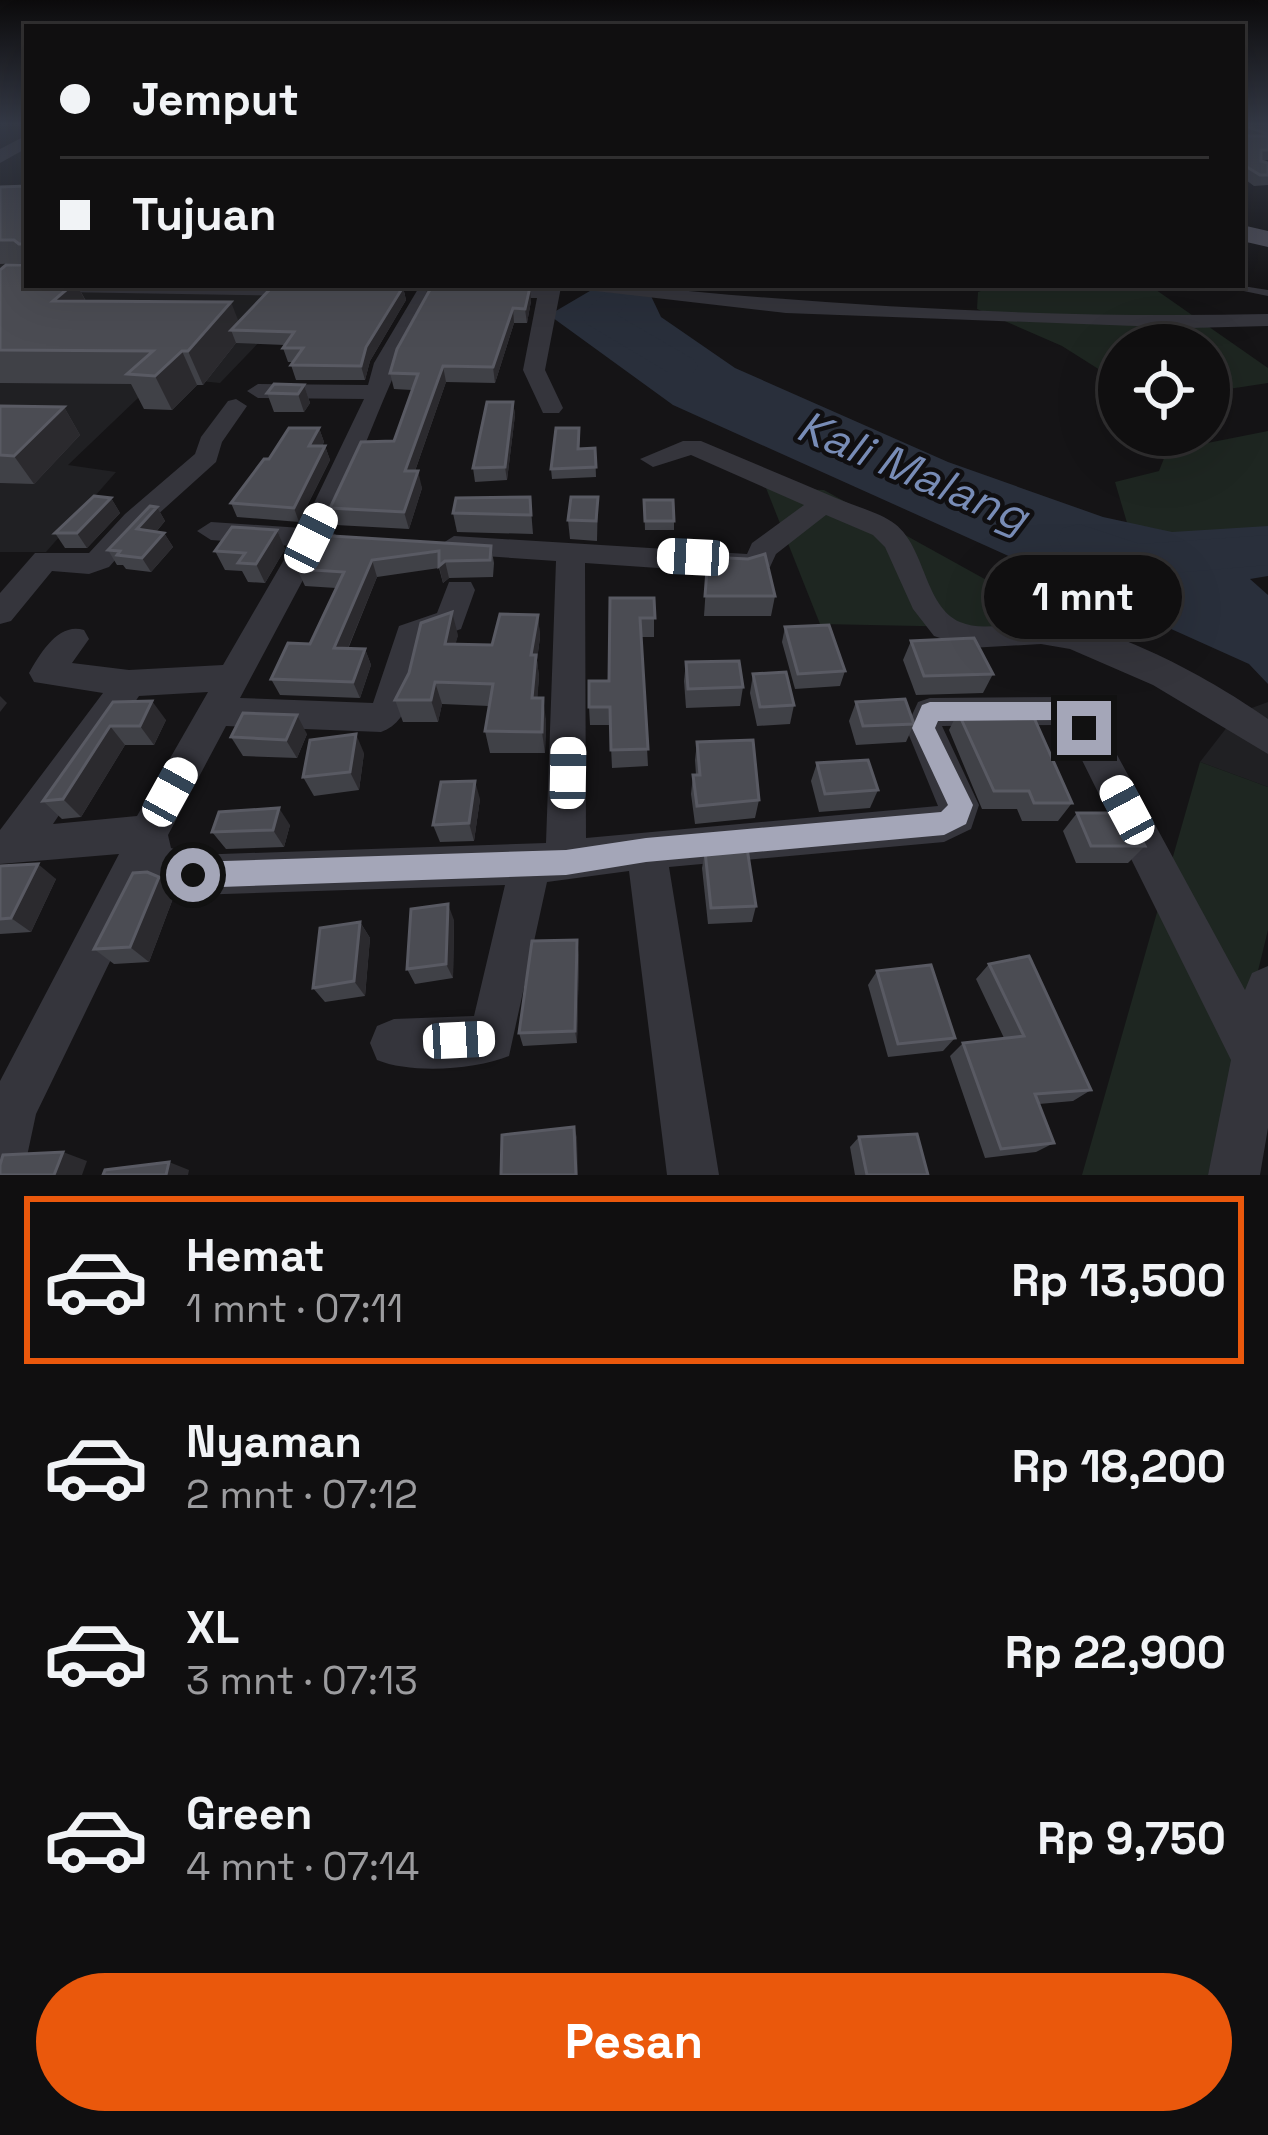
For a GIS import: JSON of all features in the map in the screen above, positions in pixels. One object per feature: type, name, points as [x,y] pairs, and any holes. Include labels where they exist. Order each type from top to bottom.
[{"type":"street","points":[[134,288],[334,291]]},
{"type":"street","points":[[592,288],[670,298],[886,312],[1189,322],[1268,320]]},
{"type":"street","points":[[0,1167],[6,1115],[147,838],[311,538],[378,392],[385,363],[434,292],[550,289],[534,370],[551,408]]},
{"type":"street","points":[[0,613],[45,560],[88,564],[99,560],[135,520],[206,458],[209,442],[247,398],[378,392]]},
{"type":"street","points":[[653,459],[692,446],[820,506],[863,519],[896,540],[909,560],[926,608],[945,629],[976,636],[1034,632],[1077,637],[1240,717],[1268,739]]},
{"type":"street","points":[[429,544],[746,564],[760,560],[762,550],[820,506]]},
{"type":"street","points":[[211,531],[358,540]]},
{"type":"street","points":[[394,1043],[492,1039],[548,864],[571,550]]},
{"type":"street","points":[[74,639],[46,674],[381,718],[387,714],[410,634],[450,621],[460,590]]},
{"type":"street","points":[[8,847],[128,682]]},
{"type":"street","points":[[147,838],[158,863],[193,875],[548,864],[646,850],[944,824],[957,816],[961,805],[924,728],[930,712],[1067,711],[1084,728],[1254,1055]]},
{"type":"street","points":[[8,847],[147,838]]},
{"type":"street","points":[[646,850],[693,1175]]},
{"type":"street","points":[[1234,1175],[1268,988]]},
{"type":"lane","points":[[1237,288],[1268,293]]},
{"type":"shaded area","points":[[0,178],[24,178],[24,288],[310,289],[220,383],[160,377],[68,465],[116,472],[46,552],[0,552]]},
{"type":"shaded area","points":[[989,288],[1153,288],[1205,324],[1098,324],[1098,369],[1062,346],[977,309],[978,292]]},
{"type":"shaded area","points":[[1230,341],[1268,368],[1268,383],[1230,389]]},
{"type":"shaded area","points":[[1268,431],[1268,550],[1138,560],[1115,482],[1159,471],[1165,456],[1230,456],[1230,439]]},
{"type":"shaded area","points":[[766,488],[824,490],[1075,629],[820,624]]},
{"type":"shaded area","points":[[1268,702],[1268,787],[1200,762],[1238,713]]},
{"type":"shaded area","points":[[1200,762],[1268,787],[1268,930],[1208,1175],[1082,1175]]},
{"type":"water","points":[[595,288],[658,288],[651,296],[661,317],[735,368],[948,462],[1103,517],[1172,532],[1268,526],[1268,576],[1250,579],[1268,595],[1268,684],[1249,664],[673,405],[549,315]]},
{"type":"building","points":[[24,186],[24,244],[0,240],[0,187]]},
{"type":"building","points":[[6,265],[24,265],[24,288],[68,288],[53,301],[231,302],[188,351],[182,351],[155,376],[127,374],[153,351],[0,350],[0,270]]},
{"type":"building","points":[[271,288],[402,288],[366,347],[361,366],[291,365],[303,348],[283,348],[294,332],[231,330]]},
{"type":"building","points":[[431,288],[530,288],[525,309],[513,308],[493,367],[443,366],[405,471],[418,471],[404,512],[330,508],[361,442],[394,441],[418,374],[390,373],[397,349]]},
{"type":"building","points":[[274,384],[304,385],[298,394],[267,393]]},
{"type":"building","points":[[487,402],[513,402],[505,467],[473,468]]},
{"type":"building","points":[[0,406],[64,407],[14,456],[0,455]]},
{"type":"building","points":[[289,428],[319,428],[309,446],[325,446],[294,508],[231,503],[264,459],[269,459]]},
{"type":"building","points":[[556,428],[579,428],[578,449],[595,448],[596,467],[551,469]]},
{"type":"building","points":[[94,496],[111,498],[77,533],[55,533]]},
{"type":"building","points":[[530,497],[531,515],[453,513],[456,498]]},
{"type":"building","points":[[571,497],[598,497],[596,521],[568,520]]},
{"type":"building","points":[[644,500],[673,500],[674,521],[645,521]]},
{"type":"building","points":[[150,506],[157,507],[137,529],[164,533],[142,558],[108,550]]},
{"type":"building","points":[[232,527],[277,530],[256,564],[238,563],[245,553],[215,551]]},
{"type":"building","points":[[316,535],[491,546],[490,560],[445,561],[439,566],[439,551],[372,560],[334,648],[365,649],[353,682],[271,679],[288,643],[310,644],[344,572],[297,569]]},
{"type":"building","points":[[765,554],[775,596],[705,596],[708,557],[748,559]]},
{"type":"building","points":[[610,598],[654,598],[655,618],[640,618],[648,749],[611,750],[610,707],[589,707],[589,681],[609,681]]},
{"type":"building","points":[[452,612],[445,644],[492,645],[500,614],[538,615],[531,655],[536,655],[532,698],[543,698],[542,732],[485,731],[493,684],[435,682],[431,700],[395,700],[409,673],[421,623]]},
{"type":"building","points":[[829,625],[845,671],[798,674],[785,627]]},
{"type":"building","points":[[974,638],[993,674],[924,676],[911,641]]},
{"type":"building","points":[[739,661],[743,687],[688,689],[686,662]]},
{"type":"building","points":[[786,672],[794,705],[760,707],[753,674]]},
{"type":"building","points":[[905,699],[914,724],[863,726],[856,702]]},
{"type":"building","points":[[152,701],[140,726],[110,726],[63,799],[43,801],[113,702]]},
{"type":"building","points":[[1031,711],[1072,803],[1034,803],[1029,791],[994,791],[958,712]]},
{"type":"building","points":[[243,713],[297,715],[286,740],[231,737]]},
{"type":"building","points":[[356,734],[350,772],[303,777],[310,740]]},
{"type":"building","points":[[753,740],[759,800],[697,806],[693,775],[700,775],[697,742]]},
{"type":"building","points":[[868,760],[878,790],[825,794],[817,763]]},
{"type":"building","points":[[475,781],[469,823],[433,825],[441,782]]},
{"type":"building","points":[[279,808],[273,830],[212,832],[219,812]]},
{"type":"building","points":[[1077,813],[1128,813],[1145,846],[1091,846]]},
{"type":"building","points":[[747,848],[756,906],[711,908],[705,851]]},
{"type":"building","points":[[38,864],[11,918],[0,919],[0,866]]},
{"type":"building","points":[[133,873],[159,877],[130,947],[94,949]]},
{"type":"building","points":[[448,904],[446,964],[407,969],[411,909]]},
{"type":"building","points":[[360,922],[354,981],[313,988],[320,928]]},
{"type":"building","points":[[577,940],[575,1031],[519,1033],[532,941]]},
{"type":"building","points":[[1029,956],[1091,1090],[1035,1094],[1054,1143],[1001,1149],[963,1043],[1024,1036],[989,964]]},
{"type":"building","points":[[931,965],[955,1038],[898,1044],[877,971]]},
{"type":"building","points":[[574,1127],[576,1175],[501,1175],[502,1135]]},
{"type":"building","points":[[917,1134],[928,1175],[867,1175],[859,1137]]},
{"type":"building","points":[[63,1152],[54,1175],[0,1175],[3,1155]]},
{"type":"building","points":[[169,1162],[166,1175],[103,1175],[105,1170]]},
{"type":"waterway","name":"Kali Malang","points":[[614,300],[598,317],[681,366]]},
{"type":"waterway","name":"Kali Malang","points":[[1079,539],[1138,560],[1268,550]]},
{"type":"route","points":[[193,875],[530,865],[944,824],[957,816],[961,805],[924,728],[930,712],[1067,711],[1084,728]]}]
